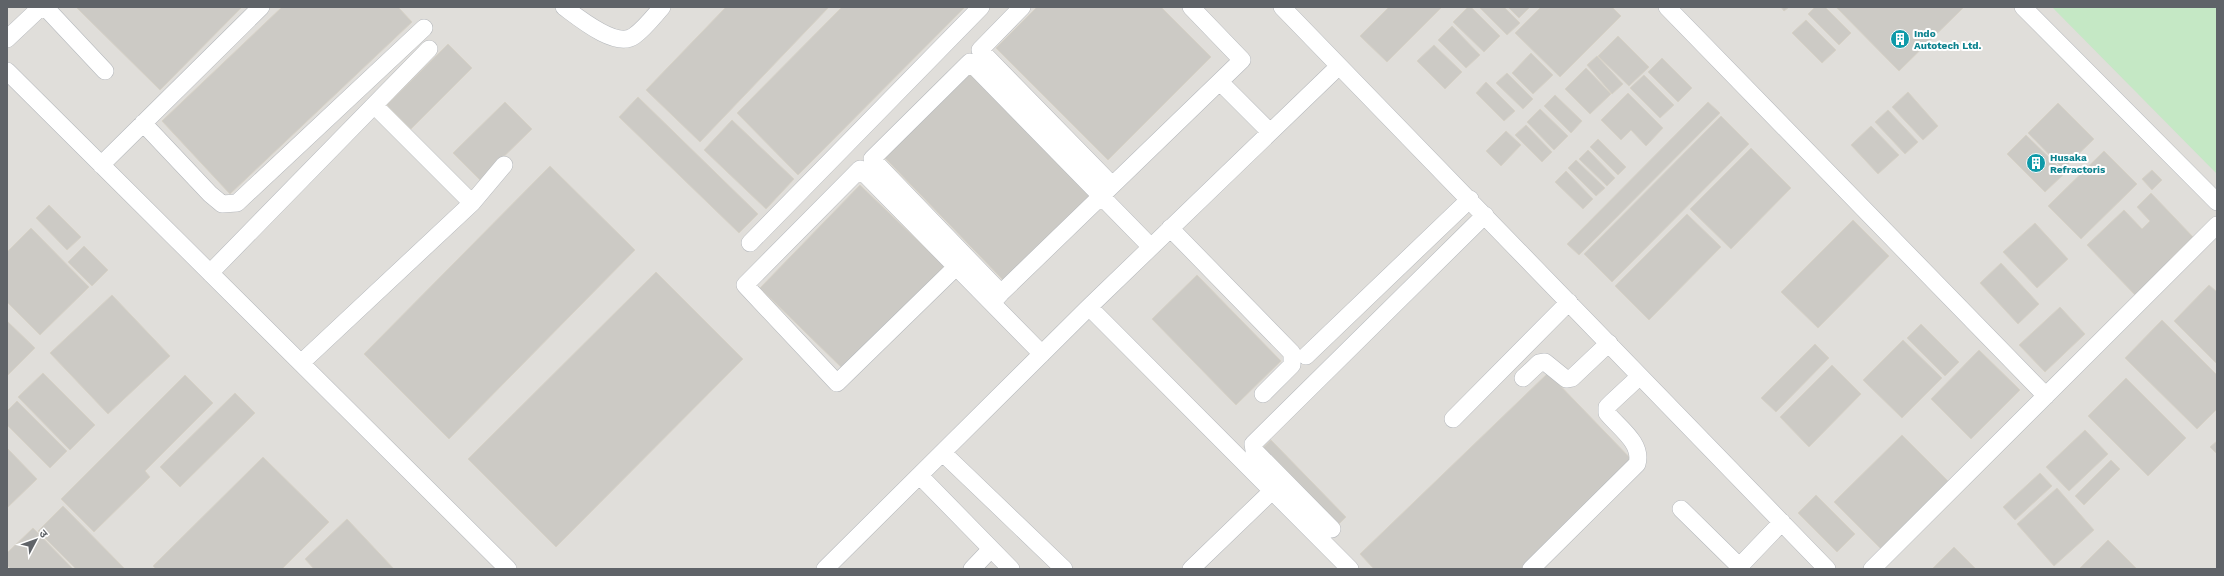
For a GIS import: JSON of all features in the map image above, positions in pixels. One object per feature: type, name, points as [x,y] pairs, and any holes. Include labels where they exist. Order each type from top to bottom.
[{"type":"street","points":[[7,40],[41,7]]},
{"type":"street","points":[[44,7],[105,71]]},
{"type":"street","points":[[101,165],[261,7]]},
{"type":"street","points":[[564,7],[602,32],[617,39],[626,39],[634,36],[662,7]]},
{"type":"street","points":[[750,243],[981,7]]},
{"type":"street","points":[[1022,7],[980,50],[1107,190],[1151,246]]},
{"type":"street","points":[[997,298],[1242,60],[1191,7]]},
{"type":"street","points":[[1282,7],[1470,199],[1827,569]]},
{"type":"street","points":[[1667,7],[2046,396]]},
{"type":"street","points":[[2023,7],[2217,202]]},
{"type":"street","points":[[143,123],[210,194],[222,204],[237,203],[424,28]]},
{"type":"street","points":[[210,273],[429,50]]},
{"type":"street","points":[[1042,354],[997,298],[872,160],[970,62],[1107,190]]},
{"type":"street","points":[[825,569],[1089,306],[1269,131],[1339,66]]},
{"type":"street","points":[[7,71],[508,569]]},
{"type":"street","points":[[1220,82],[1269,131]]},
{"type":"street","points":[[374,105],[472,203]]},
{"type":"street","points":[[301,363],[472,203],[504,165]]},
{"type":"street","points":[[956,267],[837,384],[746,285],[860,169],[956,267],[997,298]]},
{"type":"street","points":[[1306,356],[1470,199]]},
{"type":"street","points":[[1332,529],[1254,450],[1252,444],[1485,215]]},
{"type":"street","points":[[1872,569],[2217,225]]},
{"type":"street","points":[[1170,228],[1292,353],[1292,365],[1263,394]]},
{"type":"street","points":[[1453,419],[1569,302]]},
{"type":"street","points":[[1089,306],[1350,569]]},
{"type":"street","points":[[1523,378],[1539,363],[1545,362],[1566,379],[1572,378],[1609,343]]},
{"type":"street","points":[[1531,569],[1637,464],[1639,457],[1636,447],[1607,413],[1607,407],[1640,376]]},
{"type":"street","points":[[943,453],[1064,569]]},
{"type":"street","points":[[920,476],[1011,569]]},
{"type":"street","points":[[1190,569],[1273,490]]},
{"type":"street","points":[[1681,509],[1738,568],[1782,522]]},
{"type":"street","points":[[972,569],[991,549]]},
{"type":"shaded area","points":[[7,7],[2217,7],[2217,569],[7,569]]},
{"type":"green space","points":[[2052,7],[2217,7],[2217,174]]},
{"type":"building","points":[[76,7],[242,7],[160,90]]},
{"type":"building","points":[[282,7],[398,7],[412,22],[230,194],[162,121]]},
{"type":"building","points":[[726,7],[829,7],[700,142],[646,90]]},
{"type":"building","points":[[842,7],[965,7],[798,175],[737,113]]},
{"type":"building","points":[[1037,7],[1161,7],[1211,57],[1108,160],[996,48]]},
{"type":"building","points":[[1389,7],[1442,7],[1387,62],[1360,36]]},
{"type":"building","points":[[1468,7],[1471,7],[1500,36],[1484,52],[1453,22]]},
{"type":"building","points":[[1479,7],[1504,7],[1520,23],[1507,35]]},
{"type":"building","points":[[1508,7],[1530,7],[1519,18]]},
{"type":"building","points":[[1541,7],[1612,7],[1621,16],[1560,77],[1515,33]]},
{"type":"building","points":[[1781,7],[1789,7],[1784,11]]},
{"type":"building","points":[[1815,7],[1825,7],[1851,33],[1839,45],[1808,14]]},
{"type":"building","name":"Indo Autotech Ltd.","points":[[1836,7],[1964,7],[1899,71]]},
{"type":"building","points":[[1806,20],[1836,50],[1822,63],[1792,33]]},
{"type":"building","points":[[1452,26],[1480,55],[1466,68],[1438,40]]},
{"type":"building","points":[[1618,36],[1649,67],[1629,86],[1598,56]]},
{"type":"building","points":[[448,44],[472,68],[411,129],[387,105]]},
{"type":"building","points":[[1434,45],[1462,72],[1445,89],[1417,61]]},
{"type":"building","points":[[1531,53],[1553,75],[1533,94],[1512,73]]},
{"type":"building","points":[[1597,56],[1623,84],[1612,94],[1587,65]]},
{"type":"building","points":[[1662,58],[1692,88],[1678,102],[1648,72]]},
{"type":"building","points":[[1586,68],[1611,94],[1590,114],[1565,89]]},
{"type":"building","points":[[972,72],[1091,195],[1003,280],[884,157]]},
{"type":"building","points":[[1507,73],[1533,99],[1523,109],[1496,83]]},
{"type":"building","points":[[1644,75],[1674,105],[1660,118],[1630,88]]},
{"type":"building","points":[[1486,82],[1515,111],[1504,121],[1476,93]]},
{"type":"building","points":[[1908,92],[1938,126],[1923,140],[1892,107]]},
{"type":"building","points":[[1628,93],[1663,128],[1646,146],[1631,130],[1621,140],[1601,120]]},
{"type":"building","points":[[1555,95],[1582,121],[1571,133],[1544,106]]},
{"type":"building","points":[[638,97],[758,214],[739,233],[619,117]]},
{"type":"building","points":[[505,102],[532,129],[480,180],[453,153]]},
{"type":"building","points":[[1708,102],[1720,113],[1579,255],[1567,244]]},
{"type":"building","points":[[2058,103],[2094,139],[2063,169],[2028,133]]},
{"type":"building","points":[[1540,109],[1568,136],[1554,150],[1527,122]]},
{"type":"building","points":[[1888,110],[1918,142],[1905,154],[1875,122]]},
{"type":"building","points":[[1721,116],[1749,144],[1612,282],[1584,254]]},
{"type":"building","points":[[732,120],[794,179],[766,209],[704,150]]},
{"type":"building","points":[[1526,125],[1552,152],[1542,162],[1515,135]]},
{"type":"building","points":[[1871,126],[1899,155],[1878,174],[1851,145]]},
{"type":"building","points":[[1506,131],[1521,145],[1501,166],[1486,151]]},
{"type":"building","name":"Husaka Refractoris","points":[[2026,135],[2065,173],[2045,192],[2007,154]]},
{"type":"building","points":[[1598,139],[1626,167],[1618,175],[1590,147]]},
{"type":"building","points":[[1751,148],[1791,188],[1731,249],[1690,209]]},
{"type":"building","points":[[1588,150],[1615,178],[1607,186],[1579,159]]},
{"type":"building","points":[[2104,151],[2137,184],[2081,239],[2048,206]]},
{"type":"building","points":[[1576,160],[1605,188],[1596,196],[1568,168]]},
{"type":"building","points":[[550,166],[635,250],[449,439],[364,354]]},
{"type":"building","points":[[2152,170],[2162,180],[2152,190],[2142,179]]},
{"type":"building","points":[[1566,171],[1593,199],[1583,209],[1555,182]]},
{"type":"building","points":[[860,185],[944,266],[844,370],[760,288]]},
{"type":"building","points":[[2151,193],[2193,237],[2170,259],[2173,261],[2136,296],[2087,245],[2124,210],[2142,229],[2150,221],[2137,207]]},
{"type":"building","points":[[49,205],[81,237],[67,250],[36,218]]},
{"type":"building","points":[[1687,214],[1721,247],[1649,320],[1615,286]]},
{"type":"building","points":[[1853,220],[1889,256],[1818,328],[1781,292]]},
{"type":"building","points":[[2035,223],[2068,259],[2037,288],[2003,252]]},
{"type":"building","points":[[31,228],[89,287],[40,335],[7,302],[7,252]]},
{"type":"building","points":[[84,246],[108,270],[92,286],[68,262]]},
{"type":"building","points":[[2001,263],[2039,304],[2018,324],[1980,283]]},
{"type":"building","points":[[656,272],[743,359],[556,547],[468,459]]},
{"type":"building","points":[[1197,275],[1281,361],[1236,405],[1152,319]]},
{"type":"building","points":[[2209,285],[2217,292],[2217,364],[2174,321]]},
{"type":"building","points":[[112,295],[170,356],[108,414],[50,353]]},
{"type":"building","points":[[2060,307],[2085,334],[2045,372],[2019,345]]},
{"type":"building","points":[[2162,320],[2217,375],[2217,409],[2197,429],[2125,358]]},
{"type":"building","points":[[7,321],[35,348],[7,376]]},
{"type":"building","points":[[1921,324],[1959,362],[1945,376],[1907,338]]},
{"type":"building","points":[[1903,340],[1942,378],[1902,418],[1863,380]]},
{"type":"building","points":[[1815,344],[1829,358],[1776,412],[1761,398]]},
{"type":"building","points":[[1979,350],[2020,390],[1971,439],[1931,399]]},
{"type":"building","points":[[1832,365],[1861,394],[1809,447],[1780,417]]},
{"type":"building","points":[[43,373],[95,425],[70,450],[18,397]]},
{"type":"building","points":[[1548,373],[1633,461],[1521,569],[1374,569],[1360,554]]},
{"type":"building","points":[[185,375],[213,403],[145,471],[150,477],[94,532],[61,499]]},
{"type":"building","points":[[2126,378],[2186,438],[2148,476],[2088,416]]},
{"type":"building","points":[[235,393],[255,413],[180,487],[160,467]]},
{"type":"building","points":[[17,401],[67,451],[50,468],[7,425],[7,411]]},
{"type":"building","points":[[2085,430],[2108,454],[2069,491],[2046,467]]},
{"type":"building","points":[[1902,435],[1949,482],[1881,549],[1834,502]]},
{"type":"building","points":[[1271,440],[1346,517],[1334,529],[1259,452]]},
{"type":"building","points":[[2217,441],[2217,454],[2210,447]]},
{"type":"building","points":[[7,448],[37,479],[7,508]]},
{"type":"building","points":[[263,457],[329,522],[282,569],[156,569],[153,566]]},
{"type":"building","points":[[2111,460],[2120,469],[2084,505],[2075,496]]},
{"type":"building","points":[[2040,473],[2052,486],[2015,520],[2003,507]]},
{"type":"building","points":[[2057,488],[2094,530],[2054,566],[2017,524]]},
{"type":"building","points":[[1816,495],[1855,534],[1837,552],[1798,513]]},
{"type":"building","points":[[63,506],[125,569],[76,569],[38,531]]},
{"type":"building","points":[[347,519],[394,569],[314,569],[305,559]]},
{"type":"building","points":[[33,528],[73,569],[11,569],[7,565],[7,553]]},
{"type":"building","points":[[2108,540],[2137,569],[2079,569]]},
{"type":"building","points":[[1954,547],[1976,569],[1932,569]]},
{"type":"place","name":"Indo Autotech Ltd.","points":[[1900,39]]},
{"type":"place","name":"Husaka Refractoris","points":[[2036,163]]}]
